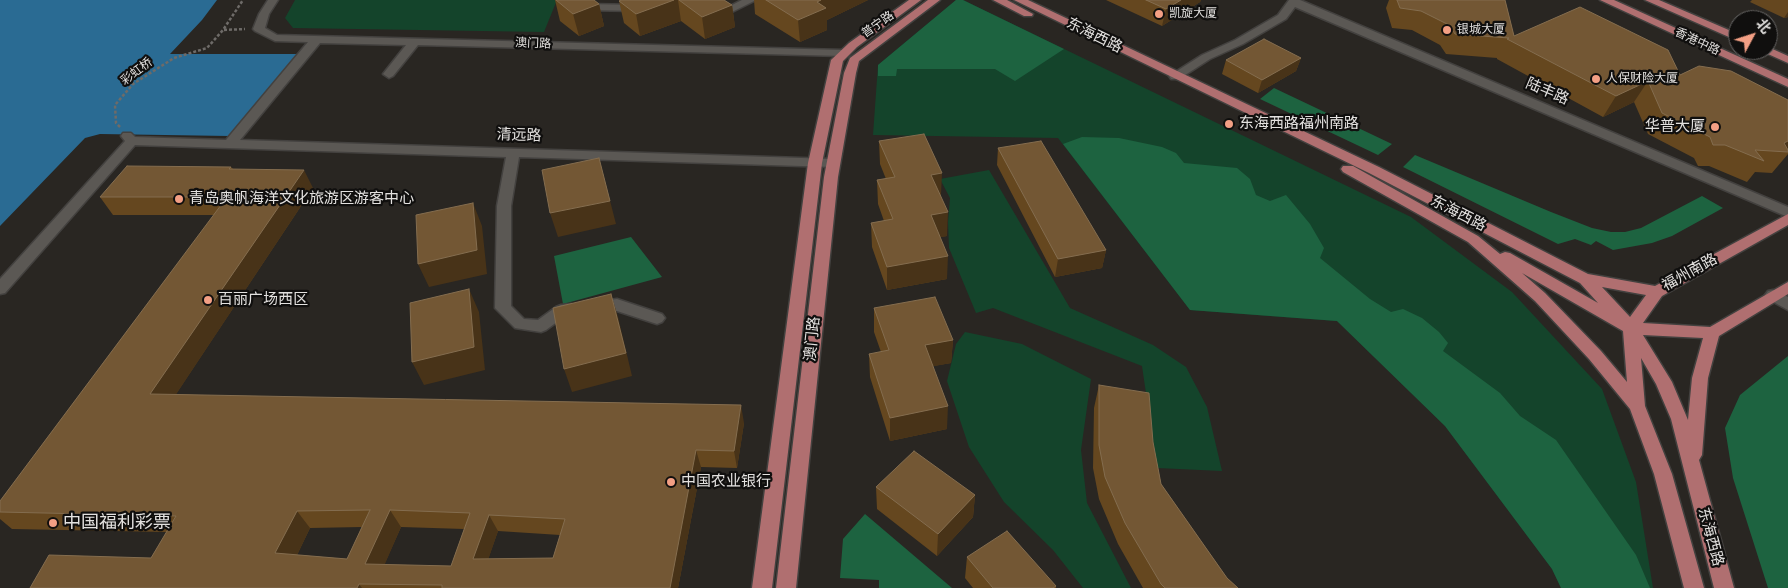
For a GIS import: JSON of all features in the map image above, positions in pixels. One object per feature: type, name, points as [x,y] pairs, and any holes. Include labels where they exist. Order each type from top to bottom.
[{"type":"main road","name":"普宁路","points":[[843,53],[916,0]]},
{"type":"main road","name":"普宁路","points":[[861,54],[936,0]]},
{"type":"main road","name":"东海西路","points":[[998,0],[1363,177],[1474,240],[1503,263],[1569,327],[1637,406],[1663,474],[1694,588]]},
{"type":"main road","name":"东海西路","points":[[1019,0],[1374,170],[1585,279],[1631,328],[1664,382],[1679,419],[1724,588]]},
{"type":"main road","name":"香港中路","points":[[1605,0],[1788,82]]},
{"type":"main road","name":"香港中路","points":[[1650,0],[1728,34]]},
{"type":"main road","name":"澳门路","points":[[762,588],[815,163],[837,60],[843,53],[861,54]]},
{"type":"main road","name":"澳门路","points":[[786,588],[833,163],[850,73],[854,60],[861,54]]},
{"type":"main road","points":[[1744,63],[1788,91]]},
{"type":"main road","name":"福州南路","points":[[1585,279],[1656,292],[1788,219]]},
{"type":"main road","points":[[1474,240],[1631,328],[1712,333],[1788,286]]},
{"type":"main road","points":[[1637,406],[1631,328],[1656,292]]},
{"type":"main road","points":[[1692,469],[1698,392],[1712,333]]},
{"type":"street","points":[[259,29],[264,14],[273,0]]},
{"type":"street","points":[[580,0],[582,7],[652,8]]},
{"type":"street","points":[[702,9],[732,9],[751,0]]},
{"type":"street","points":[[1175,76],[1206,57],[1239,42],[1282,17],[1294,1]]},
{"type":"street","name":"陆丰路","points":[[1294,1],[1788,212]]},
{"type":"street","name":"澳门路","points":[[259,29],[275,38],[843,53]]},
{"type":"street","points":[[229,145],[318,39]]},
{"type":"street","points":[[389,74],[415,41]]},
{"type":"street","points":[[0,289],[129,139]]},
{"type":"street","name":"清远路","points":[[129,139],[204,145],[513,152],[833,163]]},
{"type":"street","points":[[513,152],[504,206],[503,308],[520,324],[541,326],[561,311],[617,305],[657,318]]},
{"type":"street","points":[[1773,295],[1788,304]]},
{"type":"path","points":[[223,30],[243,0]]},
{"type":"path","points":[[223,30],[259,29]]},
{"type":"path","name":"彩虹桥","points":[[129,139],[116,123],[115,105],[122,95],[144,76],[167,62],[207,48],[223,30]]},
{"type":"green space","points":[[295,0],[557,0],[544,32],[293,28],[285,18]]},
{"type":"green space","points":[[956,0],[963,0],[1411,217],[1512,292],[1602,389],[1636,482],[1653,588],[1561,588],[1552,569],[1445,426],[1337,321],[1190,310],[1058,138],[873,135],[878,65]]},
{"type":"green space","points":[[956,0],[963,0],[1064,49],[1015,81],[995,69],[897,69],[896,76],[878,76],[878,65]]},
{"type":"green space","points":[[1274,88],[1392,144],[1378,155],[1260,99]]},
{"type":"green space","points":[[1082,137],[1119,138],[1162,147],[1176,153],[1184,163],[1237,168],[1250,179],[1256,195],[1270,201],[1286,195],[1310,224],[1324,248],[1320,258],[1370,299],[1391,312],[1403,309],[1422,318],[1439,332],[1448,343],[1443,351],[1500,393],[1520,416],[1556,440],[1636,555],[1650,588],[1561,588],[1552,569],[1445,426],[1337,321],[1190,310],[1063,144]]},
{"type":"green space","points":[[1415,155],[1551,212],[1592,228],[1611,232],[1625,232],[1641,228],[1702,196],[1723,208],[1672,236],[1652,243],[1613,250],[1596,241],[1591,245],[1575,239],[1558,244],[1403,167]]},
{"type":"green space","points":[[989,170],[1070,308],[1153,345],[1186,367],[1207,407],[1222,471],[1157,468],[1142,366],[993,308],[976,313],[949,248],[948,222],[950,198],[940,179]]},
{"type":"green space","points":[[631,237],[662,277],[563,304],[554,256]]},
{"type":"green space","points":[[965,332],[1022,344],[1091,379],[1081,450],[1087,503],[1131,588],[1083,588],[1053,550],[1004,502],[969,447],[947,381],[956,344]]},
{"type":"green space","points":[[1788,356],[1788,588],[1768,588],[1733,478],[1725,428],[1740,395]]},
{"type":"green space","points":[[865,514],[952,588],[879,588],[879,580],[840,578],[843,539]]},
{"type":"water","points":[[0,0],[217,0],[202,20],[170,54],[299,54],[229,136],[100,134],[85,138],[0,226]]},
{"type":"building","points":[[556,0],[594,0],[599,4],[573,14]]},
{"type":"building","points":[[674,0],[636,14],[619,1]]},
{"type":"building","points":[[679,0],[724,0],[732,5],[702,17]]},
{"type":"building","points":[[766,0],[821,0],[817,2],[826,8],[798,20]]},
{"type":"building","points":[[1146,0],[1181,0],[1166,9]]},
{"type":"building","points":[[1397,0],[1505,0],[1514,36],[1580,7],[1668,50],[1680,75],[1699,66],[1731,71],[1788,100],[1788,141],[1784,143],[1788,152],[1755,150],[1764,161],[1725,145],[1713,145],[1710,137],[1662,113],[1648,81],[1616,96],[1507,39],[1509,38],[1455,34],[1449,25],[1421,11],[1400,8]]},
{"type":"building","points":[[1264,39],[1301,58],[1262,80],[1226,60]]},
{"type":"building","points":[[924,134],[942,173],[931,175],[948,212],[931,215],[948,256],[887,267],[871,223],[893,219],[877,180],[895,177],[879,141]]},
{"type":"building","points":[[1041,141],[1106,250],[1058,259],[998,148]]},
{"type":"building","points":[[599,158],[610,201],[550,213],[542,170]]},
{"type":"building","name":"百丽广场西区","points":[[127,166],[304,170],[150,394],[741,405],[734,451],[696,450],[670,588],[442,588],[442,585],[359,584],[357,588],[30,588],[49,555],[151,558],[176,516],[0,512],[0,501],[227,197],[100,197]],"holes":[[[370,510],[347,559],[275,553],[297,511]],[[390,510],[470,513],[451,566],[365,564]],[[489,515],[565,519],[553,558],[473,559]]]},
{"type":"building","points":[[473,203],[477,250],[418,264],[416,215]]},
{"type":"building","points":[[469,289],[474,347],[412,362],[410,303]]},
{"type":"building","points":[[611,294],[626,353],[564,369],[553,308]]},
{"type":"building","points":[[935,297],[953,340],[925,345],[948,406],[890,418],[869,354],[889,350],[874,308]]},
{"type":"building","points":[[1099,385],[1149,393],[1153,442],[1161,484],[1227,578],[1238,588],[1165,588],[1161,584],[1125,523],[1105,477],[1099,445]]},
{"type":"building","points":[[914,451],[975,495],[938,534],[876,487]]},
{"type":"building","points":[[1007,531],[1056,586],[1053,588],[993,588],[967,557]]},
{"type":"place","name":"凯旋大厦","points":[[1159,14]]},
{"type":"place","name":"银城大厦","points":[[1447,30]]},
{"type":"place","name":"人保财险大厦","points":[[1596,79]]},
{"type":"place","name":"东海西路福州南路","points":[[1229,124]]},
{"type":"place","name":"华普大厦","points":[[1715,127]]},
{"type":"place","name":"青岛奥帆海洋文化旅游区游客中心","points":[[179,199]]},
{"type":"place","name":"百丽广场西区","points":[[208,300]]},
{"type":"place","name":"中国农业银行","points":[[671,482]]},
{"type":"place","name":"中国福利彩票","points":[[53,523]]}]
